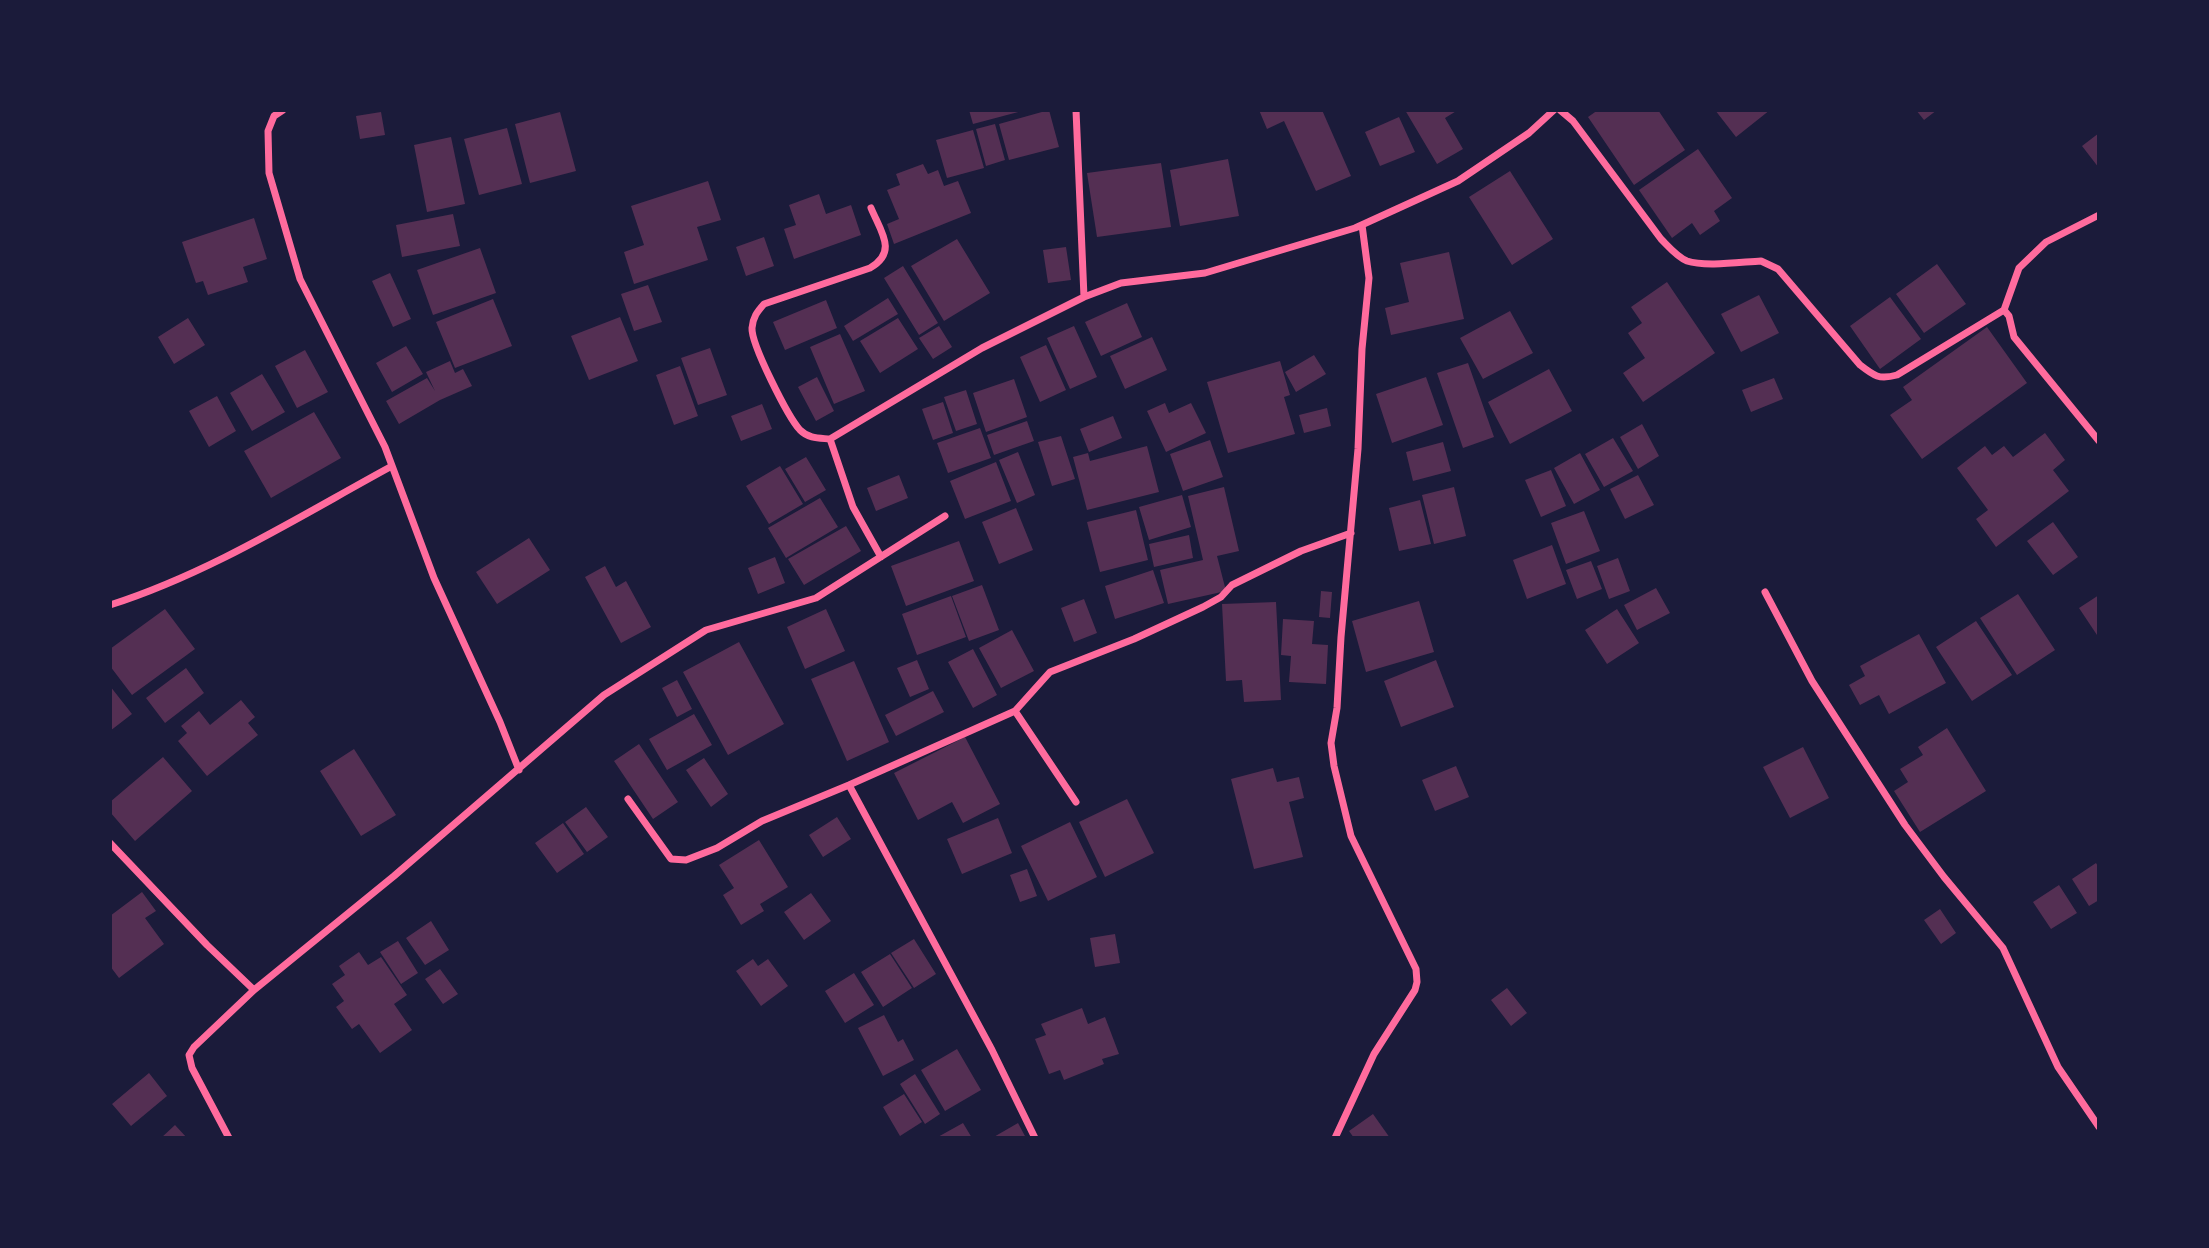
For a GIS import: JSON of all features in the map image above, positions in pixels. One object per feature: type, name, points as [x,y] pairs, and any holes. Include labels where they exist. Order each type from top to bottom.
[{"type":"street","points":[[283,110],[274,116],[268,131],[269,173],[300,279],[385,447],[434,578],[519,770]]},
{"type":"street","points":[[1076,110],[1084,297]]},
{"type":"street","points":[[871,208],[886,242],[881,262],[764,304],[755,314],[752,331],[777,394],[800,430],[812,438],[831,439],[982,348],[1084,297],[1121,283],[1205,273],[1362,225],[1458,181],[1529,133],[1553,110]]},
{"type":"street","points":[[1560,110],[1573,121],[1661,239],[1673,251],[1685,260],[1696,263],[1761,261],[1779,269],[1860,365],[1875,377],[1883,379],[1897,375],[2004,310],[2019,268],[2046,242],[2099,215]]},
{"type":"street","points":[[1335,1138],[1374,1054],[1415,990],[1417,982],[1416,969],[1351,836],[1331,743],[1337,708],[1369,278],[1362,225]]},
{"type":"street","points":[[2004,310],[2009,316],[2014,337],[2099,441]]},
{"type":"street","points":[[831,439],[853,507],[881,557]]},
{"type":"street","points":[[110,605],[211,565],[392,466]]},
{"type":"street","points":[[229,1138],[192,1068],[189,1055],[254,989],[394,876],[604,695],[706,630],[816,598],[945,516]]},
{"type":"street","points":[[628,799],[671,859],[686,860],[717,848],[762,821],[1016,711],[1050,672],[1203,607],[1221,597],[1232,584],[1301,551],[1351,533]]},
{"type":"street","points":[[1765,592],[1812,681],[1905,825],[2003,948],[2057,1067],[2099,1128]]},
{"type":"street","points":[[1016,711],[1076,802]]},
{"type":"street","points":[[849,785],[992,1050],[1035,1138]]},
{"type":"street","points":[[110,843],[207,945],[254,989]]},
{"type":"building","points":[[969,110],[1022,110],[1022,111],[973,124]]},
{"type":"building","points":[[1049,110],[1059,147],[1009,160],[999,124]]},
{"type":"building","points":[[1259,110],[1322,110],[1351,176],[1316,191],[1284,121],[1267,129]]},
{"type":"building","points":[[1405,110],[1458,110],[1445,118],[1463,149],[1437,164]]},
{"type":"building","points":[[1598,110],[1658,110],[1685,150],[1634,185],[1588,117]]},
{"type":"building","points":[[1715,110],[1770,110],[1736,137]]},
{"type":"building","points":[[1916,110],[1937,110],[1924,120]]},
{"type":"building","points":[[381,112],[385,135],[360,139],[356,116]]},
{"type":"building","points":[[560,112],[576,171],[530,183],[515,124]]},
{"type":"building","points":[[1399,117],[1415,152],[1380,166],[1365,132]]},
{"type":"building","points":[[995,124],[1005,160],[986,166],[976,129]]},
{"type":"building","points":[[507,128],[522,184],[479,195],[464,139]]},
{"type":"building","points":[[973,130],[984,168],[947,178],[936,140]]},
{"type":"building","points":[[2099,133],[2099,168],[2082,146]]},
{"type":"building","points":[[451,137],[465,204],[427,212],[414,145]]},
{"type":"building","points":[[1698,149],[1732,198],[1714,211],[1720,221],[1700,235],[1692,223],[1672,238],[1639,190]]},
{"type":"building","points":[[1228,159],[1239,216],[1180,226],[1170,170]]},
{"type":"building","points":[[1161,163],[1171,227],[1097,237],[1087,173]]},
{"type":"building","points":[[923,164],[928,174],[938,170],[944,186],[958,181],[971,213],[894,244],[887,224],[899,219],[887,190],[900,185],[896,174]]},
{"type":"building","points":[[1510,171],[1553,239],[1512,265],[1469,197]]},
{"type":"building","points":[[708,181],[721,220],[697,227],[708,260],[634,284],[624,252],[644,245],[631,206]]},
{"type":"building","points":[[819,194],[826,214],[851,205],[861,235],[794,259],[784,229],[796,225],[789,205]]},
{"type":"building","points":[[453,214],[460,246],[402,257],[396,225]]},
{"type":"building","points":[[254,218],[267,259],[243,267],[248,282],[208,295],[203,281],[196,283],[182,242]]},
{"type":"building","points":[[764,237],[774,266],[746,276],[736,247]]},
{"type":"building","points":[[957,239],[990,293],[944,321],[911,266]]},
{"type":"building","points":[[1066,247],[1071,280],[1048,283],[1043,250]]},
{"type":"building","points":[[480,248],[496,293],[433,315],[417,270]]},
{"type":"building","points":[[1449,252],[1464,319],[1391,335],[1385,308],[1409,302],[1400,263]]},
{"type":"building","points":[[1937,264],[1966,304],[1924,333],[1896,294]]},
{"type":"building","points":[[903,266],[938,323],[919,335],[884,278]]},
{"type":"building","points":[[390,273],[411,319],[393,327],[372,281]]},
{"type":"building","points":[[1667,282],[1715,353],[1643,402],[1623,373],[1645,358],[1628,333],[1642,323],[1631,307]]},
{"type":"building","points":[[648,285],[662,322],[634,331],[621,294]]},
{"type":"building","points":[[1759,295],[1779,333],[1741,352],[1721,314]]},
{"type":"building","points":[[1890,297],[1921,339],[1880,369],[1850,326]]},
{"type":"building","points":[[888,298],[898,314],[853,341],[844,326]]},
{"type":"building","points":[[493,299],[512,346],[455,368],[436,322]]},
{"type":"building","points":[[826,300],[837,328],[785,350],[773,322]]},
{"type":"building","points":[[1127,303],[1142,337],[1101,356],[1085,322]]},
{"type":"building","points":[[1510,311],[1533,353],[1483,379],[1460,338]]},
{"type":"building","points":[[620,317],[638,361],[589,380],[571,336]]},
{"type":"building","points":[[188,318],[205,345],[174,364],[158,337]]},
{"type":"building","points":[[898,318],[918,349],[880,373],[860,341]]},
{"type":"building","points":[[939,326],[952,347],[933,359],[919,338]]},
{"type":"building","points":[[1074,326],[1097,377],[1070,389],[1047,338]]},
{"type":"building","points":[[1987,327],[2027,383],[1922,459],[1890,415],[1912,400],[1903,387]]},
{"type":"building","points":[[840,334],[865,391],[834,404],[810,347]]},
{"type":"building","points":[[1152,337],[1167,370],[1125,389],[1110,356]]},
{"type":"building","points":[[1046,345],[1066,390],[1040,402],[1020,357]]},
{"type":"building","points":[[406,346],[423,374],[392,392],[376,363]]},
{"type":"building","points":[[710,348],[727,395],[698,405],[681,358]]},
{"type":"building","points":[[305,350],[328,392],[297,408],[275,366]]},
{"type":"building","points":[[1314,355],[1326,374],[1296,392],[1285,372]]},
{"type":"building","points":[[450,361],[455,373],[463,369],[472,386],[440,400],[399,424],[386,401],[427,378],[435,391],[426,372]]},
{"type":"building","points":[[1280,361],[1290,395],[1284,397],[1295,434],[1228,453],[1207,382]]},
{"type":"building","points":[[1468,363],[1494,437],[1463,448],[1437,373]]},
{"type":"building","points":[[680,366],[698,416],[674,425],[656,375]]},
{"type":"building","points":[[1549,369],[1572,411],[1510,444],[1488,402]]},
{"type":"building","points":[[262,374],[285,412],[252,431],[230,393]]},
{"type":"building","points":[[817,377],[834,411],[816,421],[798,387]]},
{"type":"building","points":[[1426,377],[1443,425],[1392,443],[1376,394]]},
{"type":"building","points":[[1774,378],[1783,399],[1751,412],[1742,390]]},
{"type":"building","points":[[1014,379],[1027,417],[986,432],[973,393]]},
{"type":"building","points":[[966,390],[977,424],[956,431],[944,397]]},
{"type":"building","points":[[217,396],[236,431],[209,447],[189,411]]},
{"type":"building","points":[[943,402],[953,433],[933,440],[922,409]]},
{"type":"building","points":[[1165,403],[1169,413],[1191,403],[1206,433],[1166,452],[1147,411]]},
{"type":"building","points":[[762,404],[772,429],[741,441],[731,416]]},
{"type":"building","points":[[1327,408],[1331,426],[1304,433],[1299,415]]},
{"type":"building","points":[[314,412],[341,458],[271,498],[244,451]]},
{"type":"building","points":[[1113,416],[1122,438],[1089,452],[1080,429]]},
{"type":"building","points":[[1027,421],[1034,441],[994,455],[987,435]]},
{"type":"building","points":[[1642,424],[1659,456],[1638,469],[1620,437]]},
{"type":"building","points":[[980,428],[991,458],[948,473],[937,443]]},
{"type":"building","points":[[2045,433],[2065,460],[2053,470],[2069,491],[1996,547],[1976,519],[1988,510],[1957,468],[1985,446],[1992,455],[2004,446],[2013,457]]},
{"type":"building","points":[[1061,436],[1075,479],[1052,486],[1038,442]]},
{"type":"building","points":[[1613,438],[1633,471],[1604,487],[1585,454]]},
{"type":"building","points":[[1210,440],[1223,477],[1183,491],[1170,454]]},
{"type":"building","points":[[1443,442],[1451,471],[1413,481],[1406,452]]},
{"type":"building","points":[[1147,446],[1159,492],[1087,510],[1073,457],[1088,453],[1090,461]]},
{"type":"building","points":[[1018,452],[1035,495],[1017,503],[999,460]]},
{"type":"building","points":[[1580,453],[1600,490],[1574,504],[1554,468]]},
{"type":"building","points":[[806,457],[826,490],[805,502],[785,469]]},
{"type":"building","points":[[996,462],[1011,501],[965,519],[950,481]]},
{"type":"building","points":[[780,466],[803,504],[769,524],[746,486]]},
{"type":"building","points":[[1551,470],[1566,506],[1541,517],[1525,480]]},
{"type":"building","points":[[899,475],[908,498],[876,511],[867,488]]},
{"type":"building","points":[[1638,475],[1654,505],[1625,519],[1610,489]]},
{"type":"building","points":[[1224,487],[1239,551],[1217,556],[1226,591],[1168,604],[1160,570],[1203,560],[1188,496]]},
{"type":"building","points":[[1454,487],[1466,536],[1434,544],[1422,495]]},
{"type":"building","points":[[1182,495],[1191,527],[1149,540],[1139,507]]},
{"type":"building","points":[[820,498],[838,527],[786,558],[768,528]]},
{"type":"building","points":[[1420,500],[1431,544],[1399,551],[1389,508]]},
{"type":"building","points":[[1016,508],[1033,550],[999,564],[982,522]]},
{"type":"building","points":[[1136,510],[1148,560],[1100,572],[1087,522]]},
{"type":"building","points":[[1584,511],[1600,551],[1566,564],[1551,523]]},
{"type":"building","points":[[2053,522],[2078,557],[2053,575],[2027,541]]},
{"type":"building","points":[[846,526],[861,551],[804,585],[788,559]]},
{"type":"building","points":[[1189,535],[1193,558],[1154,567],[1149,544]]},
{"type":"building","points":[[529,538],[550,570],[497,604],[476,572]]},
{"type":"building","points":[[959,541],[974,581],[906,606],[891,566]]},
{"type":"building","points":[[1552,545],[1566,584],[1527,599],[1513,560]]},
{"type":"building","points":[[775,557],[785,583],[758,594],[748,568]]},
{"type":"building","points":[[1618,558],[1630,591],[1609,599],[1597,566]]},
{"type":"building","points":[[1591,561],[1602,589],[1577,599],[1566,570]]},
{"type":"building","points":[[605,566],[616,587],[626,581],[651,627],[621,643],[585,577]]},
{"type":"building","points":[[1153,570],[1164,603],[1115,619],[1105,586]]},
{"type":"building","points":[[982,585],[999,630],[969,641],[952,596]]},
{"type":"building","points":[[1656,588],[1670,613],[1637,630],[1624,605]]},
{"type":"building","points":[[1321,591],[1332,592],[1330,618],[1319,617]]},
{"type":"building","points":[[2018,594],[2055,650],[2017,675],[1980,618]]},
{"type":"building","points":[[2099,595],[2099,638],[2079,608]]},
{"type":"building","points":[[951,596],[966,637],[917,655],[902,614]]},
{"type":"building","points":[[1084,599],[1097,633],[1074,642],[1061,608]]},
{"type":"building","points":[[1419,601],[1434,652],[1366,672],[1352,621]]},
{"type":"building","points":[[1276,602],[1281,700],[1244,702],[1242,680],[1226,681],[1222,604]]},
{"type":"building","points":[[165,609],[195,649],[132,695],[110,666],[110,649]]},
{"type":"building","points":[[826,609],[845,651],[805,669],[787,627]]},
{"type":"building","points":[[1617,609],[1639,643],[1607,664],[1585,630]]},
{"type":"building","points":[[1283,619],[1314,621],[1312,644],[1328,645],[1326,684],[1289,682],[1291,656],[1281,655]]},
{"type":"building","points":[[1976,621],[2012,675],[1972,701],[1936,647]]},
{"type":"building","points":[[1012,630],[1034,671],[1001,688],[979,648]]},
{"type":"building","points":[[1919,634],[1946,683],[1889,714],[1879,695],[1860,705],[1849,685],[1865,676],[1860,666]]},
{"type":"building","points":[[739,642],[784,724],[728,755],[683,672]]},
{"type":"building","points":[[973,649],[997,695],[973,708],[948,662]]},
{"type":"building","points":[[917,660],[929,689],[910,697],[897,668]]},
{"type":"building","points":[[1436,660],[1454,707],[1401,727],[1384,681]]},
{"type":"building","points":[[854,661],[889,742],[847,761],[811,679]]},
{"type":"building","points":[[186,668],[204,693],[165,723],[146,698]]},
{"type":"building","points":[[677,680],[692,709],[677,717],[662,688]]},
{"type":"building","points":[[110,686],[132,714],[110,731]]},
{"type":"building","points":[[933,691],[944,712],[896,736],[885,715]]},
{"type":"building","points":[[241,700],[255,717],[248,723],[258,735],[207,776],[178,741],[187,733],[181,726],[199,711],[210,725]]},
{"type":"building","points":[[694,714],[712,745],[667,770],[649,739]]},
{"type":"building","points":[[1947,728],[1986,791],[1920,832],[1894,791],[1908,782],[1900,769],[1923,755],[1918,747]]},
{"type":"building","points":[[965,737],[1000,804],[963,823],[952,802],[918,820],[894,773]]},
{"type":"building","points":[[639,744],[678,802],[653,819],[614,761]]},
{"type":"building","points":[[1803,747],[1829,798],[1790,818],[1763,767]]},
{"type":"building","points":[[354,749],[396,815],[361,836],[320,771]]},
{"type":"building","points":[[163,757],[192,791],[135,841],[110,812],[110,802]]},
{"type":"building","points":[[704,758],[728,794],[711,807],[686,770]]},
{"type":"building","points":[[1456,766],[1469,797],[1435,811],[1422,780]]},
{"type":"building","points":[[1273,768],[1277,782],[1299,777],[1304,798],[1289,802],[1303,857],[1254,869],[1231,779]]},
{"type":"building","points":[[1127,799],[1154,853],[1105,877],[1079,822]]},
{"type":"building","points":[[586,807],[608,837],[587,852],[565,822]]},
{"type":"building","points":[[837,817],[851,839],[823,857],[809,835]]},
{"type":"building","points":[[998,818],[1012,853],[962,874],[947,839]]},
{"type":"building","points":[[1070,822],[1097,877],[1048,901],[1021,846]]},
{"type":"building","points":[[563,823],[584,854],[557,873],[535,843]]},
{"type":"building","points":[[759,840],[788,887],[760,904],[764,911],[741,925],[723,895],[734,888],[719,865]]},
{"type":"building","points":[[2096,863],[2099,868],[2099,900],[2089,906],[2072,879]]},
{"type":"building","points":[[1027,869],[1037,896],[1020,902],[1010,875]]},
{"type":"building","points":[[2059,885],[2077,913],[2051,929],[2033,902]]},
{"type":"building","points":[[142,892],[156,911],[145,918],[164,944],[119,978],[110,966],[110,916]]},
{"type":"building","points":[[811,893],[831,921],[804,940],[784,912]]},
{"type":"building","points":[[1940,909],[1956,933],[1941,944],[1924,920]]},
{"type":"building","points":[[431,921],[449,950],[425,965],[406,938]]},
{"type":"building","points":[[1115,934],[1120,963],[1095,967],[1090,938]]},
{"type":"building","points":[[914,939],[936,974],[914,988],[891,953]]},
{"type":"building","points":[[398,941],[418,973],[401,984],[380,952]]},
{"type":"building","points":[[359,952],[368,965],[381,957],[407,995],[394,1004],[412,1030],[380,1053],[359,1024],[352,1029],[336,1007],[344,1001],[332,984],[345,975],[339,966]]},
{"type":"building","points":[[890,954],[912,988],[883,1007],[861,972]]},
{"type":"building","points":[[753,959],[758,966],[768,959],[788,986],[761,1006],[736,971]]},
{"type":"building","points":[[440,969],[458,994],[443,1004],[425,979]]},
{"type":"building","points":[[854,973],[874,1005],[845,1023],[825,991]]},
{"type":"building","points":[[1507,988],[1527,1013],[1511,1026],[1491,1000]]},
{"type":"building","points":[[1082,1008],[1088,1024],[1105,1017],[1119,1054],[1102,1059],[1104,1064],[1064,1080],[1060,1070],[1049,1074],[1035,1039],[1046,1035],[1041,1024]]},
{"type":"building","points":[[884,1015],[898,1042],[903,1039],[914,1060],[883,1076],[858,1028]]},
{"type":"building","points":[[957,1049],[981,1090],[945,1111],[921,1070]]},
{"type":"building","points":[[149,1073],[167,1096],[131,1126],[112,1104]]},
{"type":"building","points":[[915,1074],[940,1114],[925,1124],[900,1084]]},
{"type":"building","points":[[904,1094],[922,1122],[900,1136],[883,1107]]},
{"type":"building","points":[[1373,1114],[1390,1138],[1354,1138],[1349,1131]]},
{"type":"building","points":[[963,1123],[972,1138],[936,1138]]},
{"type":"building","points":[[1018,1123],[1026,1138],[992,1138]]},
{"type":"building","points":[[175,1125],[187,1138],[161,1138]]}]
